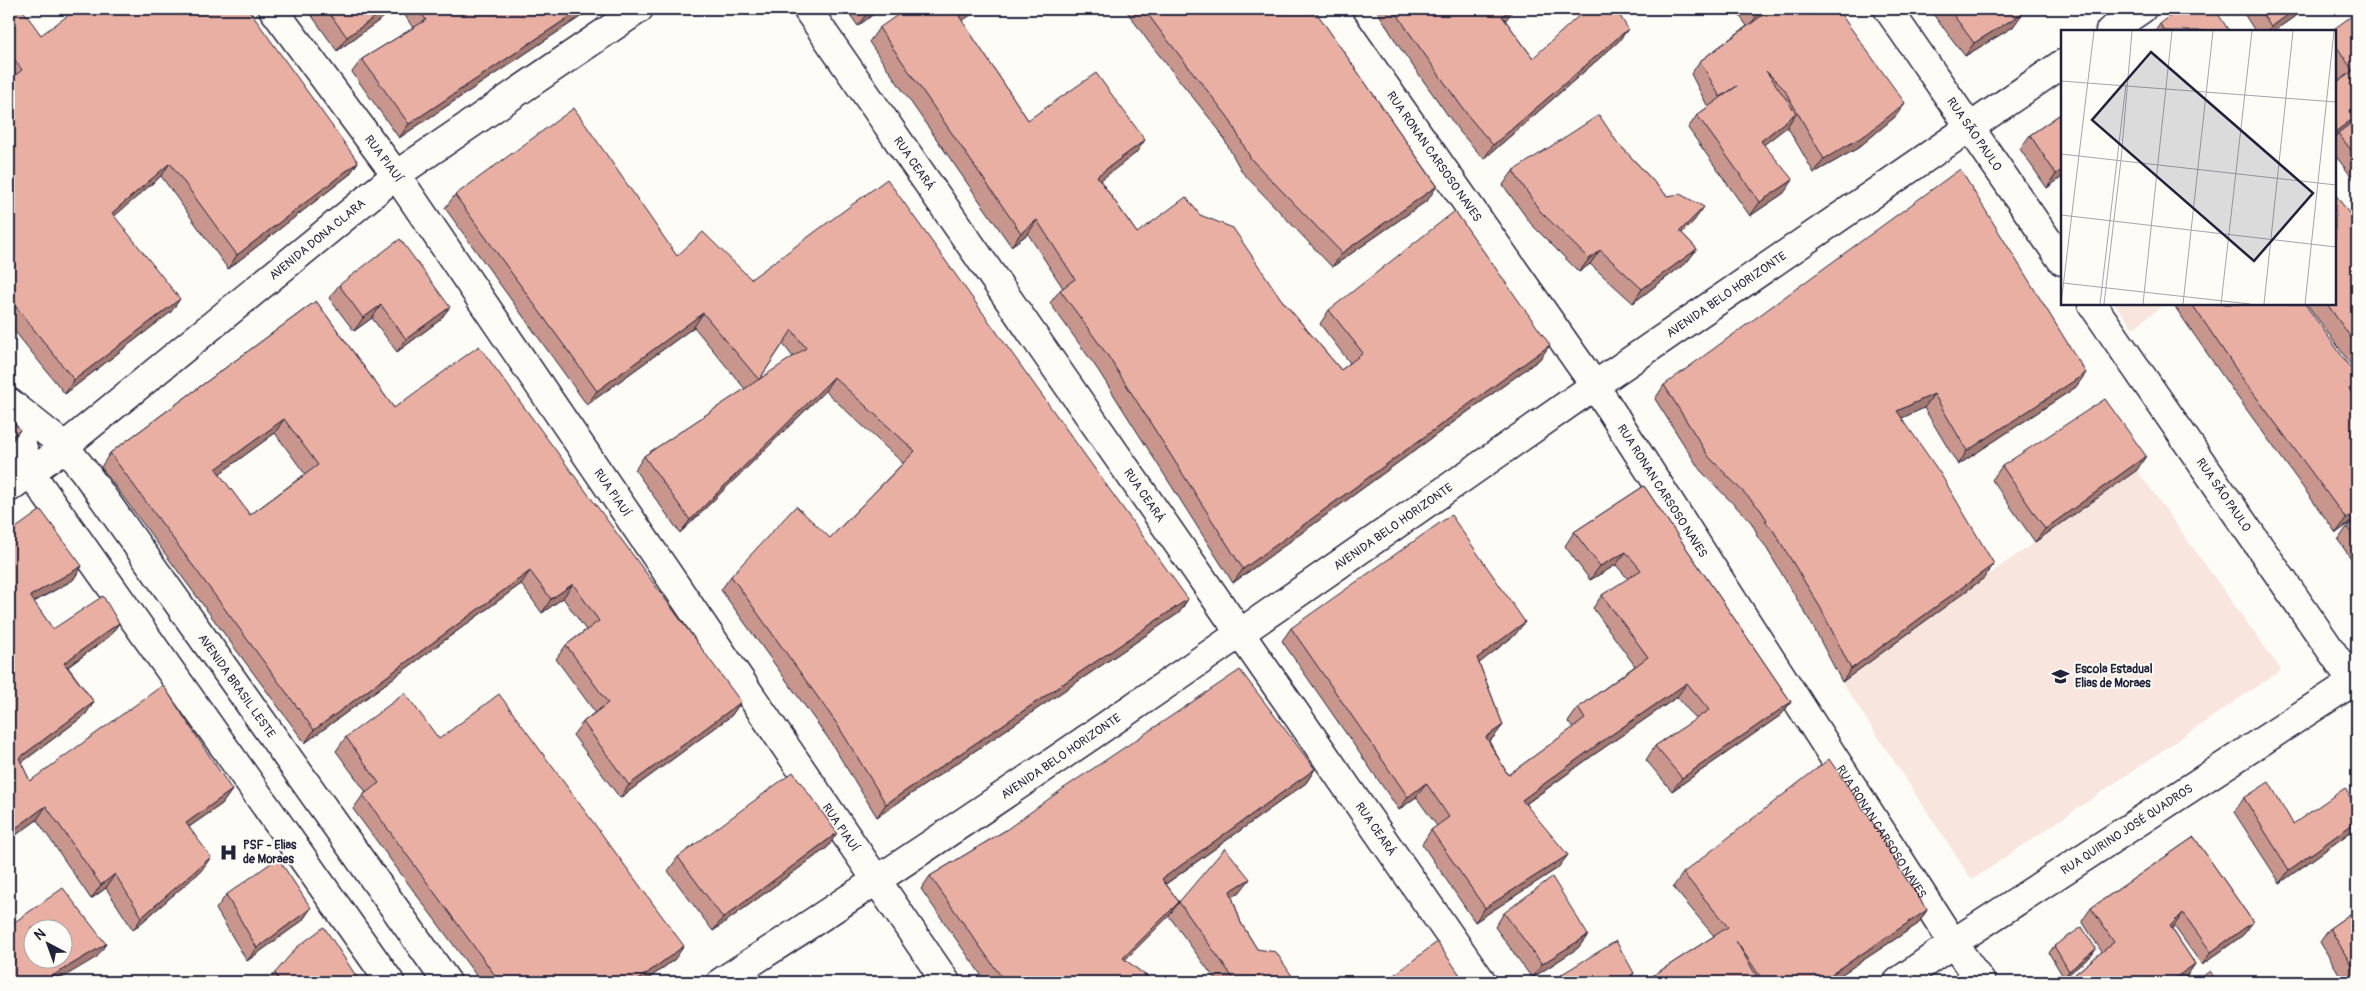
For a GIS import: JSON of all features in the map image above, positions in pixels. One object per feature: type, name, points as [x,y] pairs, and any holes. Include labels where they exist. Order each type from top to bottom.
[{"type":"street","name":"RUA PIAUÍ","points":[[273,9],[396,175],[946,982]]},
{"type":"street","name":"AVENIDA DONA CLARA","points":[[9,488],[64,446],[396,175],[639,9]]},
{"type":"street","name":"RUA CEARÁ","points":[[807,9],[1482,982]]},
{"type":"street","name":"RUA RONAN CARSOSO NAVES","points":[[1331,9],[1595,386],[1953,943],[1981,982]]},
{"type":"street","name":"RUA SÃO PAULO","points":[[1888,9],[2061,260]]},
{"type":"street","points":[[2111,30],[2142,9]]},
{"type":"street","name":"AVENIDA BELO HORIZONTE","points":[[721,982],[878,881],[1240,634],[1595,386],[2061,65]]},
{"type":"street","name":"RUA SÃO PAULO","points":[[2093,305],[2356,683]]},
{"type":"street","name":"AVENIDA BRASIL LESTE","points":[[10,403],[64,446],[447,982]]},
{"type":"street","name":"AVENIDA BRASIL LESTE","points":[[10,403],[30,472],[390,982]]},
{"type":"street","name":"RUA QUIRINO JOSÉ QUADROS","points":[[1898,982],[1953,943],[2356,683]]},
{"type":"shaded area","points":[[2116,305],[2164,305],[2133,328]]},
{"type":"shaded area","name":"Escola Estadual Elias de Moraes","points":[[2137,470],[2281,670],[1972,880],[1842,682],[1940,609]]},
{"type":"building","points":[[9,9],[22,9],[41,35],[77,9],[248,9],[358,162],[237,255],[170,163],[112,213],[180,299],[74,380],[9,298],[9,80],[22,70],[9,52]]},
{"type":"building","points":[[326,9],[386,9],[347,37]]},
{"type":"building","points":[[419,9],[581,9],[409,124],[362,59],[426,20]]},
{"type":"building","points":[[906,9],[969,9],[959,16],[1028,120],[1096,73],[1145,140],[1097,176],[1137,233],[1186,197],[1200,215],[1233,228],[1281,299],[1341,370],[1363,353],[1329,310],[1455,211],[1550,345],[1243,569],[1108,356],[1060,290],[1075,279],[1037,220],[1021,233],[879,28]]},
{"type":"building","points":[[1144,9],[1314,9],[1437,186],[1342,253],[1251,159],[1228,117]]},
{"type":"building","points":[[1394,9],[1512,9],[1502,16],[1533,58],[1586,9],[1616,9],[1628,29],[1493,145],[1469,117]]},
{"type":"building","points":[[1754,9],[1766,9],[1758,14]]},
{"type":"building","points":[[1771,9],[1837,9],[1905,103],[1867,134],[1824,159],[1784,89],[1766,71],[1796,113],[1761,141],[1793,180],[1760,202],[1697,115],[1737,86],[1720,97],[1700,61]]},
{"type":"building","points":[[1949,9],[2019,9],[2023,13],[1974,43]]},
{"type":"building","points":[[2179,9],[2215,9],[2228,30],[2164,30],[2160,24]]},
{"type":"building","points":[[2259,9],[2296,9],[2271,27]]},
{"type":"building","points":[[2357,12],[2357,116],[2336,131],[2336,83],[2353,71],[2336,46],[2336,30],[2332,30]]},
{"type":"building","points":[[574,108],[677,256],[703,232],[751,279],[887,179],[1188,599],[886,804],[837,724],[731,576],[796,506],[830,538],[915,451],[834,377],[690,520],[644,456],[759,380],[703,313],[597,391],[455,195]],"holes":[[[792,330],[806,348],[760,379]]]},
{"type":"building","points":[[2061,114],[2061,171],[2056,174],[2030,135]]},
{"type":"building","points":[[1599,115],[1617,142],[1667,196],[1680,194],[1704,207],[1680,231],[1697,249],[1642,289],[1600,250],[1589,259],[1540,211],[1513,171]]},
{"type":"building","points":[[2357,119],[2357,158],[2338,133]]},
{"type":"building","points":[[1960,169],[2086,373],[1967,451],[1934,394],[1897,411],[1940,473],[1994,564],[1851,669],[1820,607],[1773,530],[1765,521],[1767,520],[1760,509],[1709,457],[1664,385]]},
{"type":"building","points":[[2336,195],[2357,224],[2357,346],[2328,305],[2336,305]]},
{"type":"building","points":[[400,239],[450,307],[406,339],[381,305],[363,318],[339,285]]},
{"type":"building","points":[[316,301],[394,408],[479,346],[741,702],[629,785],[583,722],[608,703],[566,645],[599,621],[573,584],[551,599],[530,571],[314,730],[110,453]],"holes":[[[284,419],[318,465],[250,515],[216,469]]]},
{"type":"building","points":[[2193,305],[2306,305],[2357,377],[2357,384],[2349,389],[2357,401],[2357,511],[2346,519],[2240,375]]},
{"type":"building","points":[[2105,399],[2146,456],[2045,529],[2002,466]]},
{"type":"building","points":[[9,416],[20,430],[9,439]]},
{"type":"building","points":[[1644,486],[1791,702],[1682,778],[1655,746],[1709,710],[1687,683],[1601,742],[1522,800],[1568,855],[1485,908],[1431,830],[1449,817],[1426,783],[1408,797],[1291,628],[1451,515],[1525,622],[1477,658],[1503,725],[1486,737],[1508,775],[1585,719],[1578,708],[1648,657],[1602,595],[1641,570],[1626,552],[1600,566],[1574,532]]},
{"type":"building","points":[[41,510],[82,566],[30,596],[53,629],[103,596],[119,623],[64,663],[94,702],[19,758],[30,781],[163,685],[232,790],[186,823],[211,857],[142,917],[115,874],[101,885],[46,806],[9,833],[9,533]]},
{"type":"building","points":[[2357,520],[2357,541],[2347,527]]},
{"type":"building","points":[[1240,670],[1315,769],[1162,879],[1179,902],[1123,958],[1154,982],[1005,982],[930,876],[1006,830],[1064,788]]},
{"type":"building","points":[[405,693],[439,739],[499,694],[684,946],[635,982],[500,982],[363,795],[379,783],[346,737]]},
{"type":"building","points":[[1829,759],[1877,829],[1899,868],[1927,910],[1820,982],[1764,982],[1736,941],[1760,982],[1643,982],[1728,927],[1683,873]]},
{"type":"building","points":[[793,772],[837,833],[723,918],[678,857]]},
{"type":"building","points":[[2269,782],[2293,824],[2345,788],[2357,810],[2357,821],[2289,870],[2244,798]]},
{"type":"building","points":[[2194,837],[2253,922],[2211,952],[2183,913],[2170,926],[2195,964],[2169,982],[2071,982],[2069,979],[2114,942],[2091,908]]},
{"type":"building","points":[[1225,848],[1250,879],[1230,891],[1241,923],[1257,949],[1276,952],[1296,982],[1236,982],[1179,902]]},
{"type":"building","points":[[278,858],[311,908],[257,948],[226,895]]},
{"type":"building","points":[[1552,877],[1588,935],[1542,964],[1504,913]]},
{"type":"building","points":[[63,888],[106,944],[72,964],[72,918],[22,918],[22,968],[66,968],[42,982],[9,982],[9,926]]},
{"type":"building","points":[[2357,909],[2357,975],[2330,928]]},
{"type":"building","points":[[324,927],[360,982],[280,982],[275,973],[296,948]]},
{"type":"building","points":[[2082,927],[2096,949],[2069,971],[2054,946]]},
{"type":"building","points":[[1616,941],[1634,973],[1622,982],[1567,982],[1562,974]]},
{"type":"building","points":[[1437,942],[1465,982],[1385,982]]},
{"type":"building","points":[[2210,971],[2217,982],[2195,982]]},
{"type":"place","name":"Escola Estadual Elias de Moraes","points":[[2061,676]]},
{"type":"place","name":"PSF - Elias de Moraes","points":[[229,852]]}]
